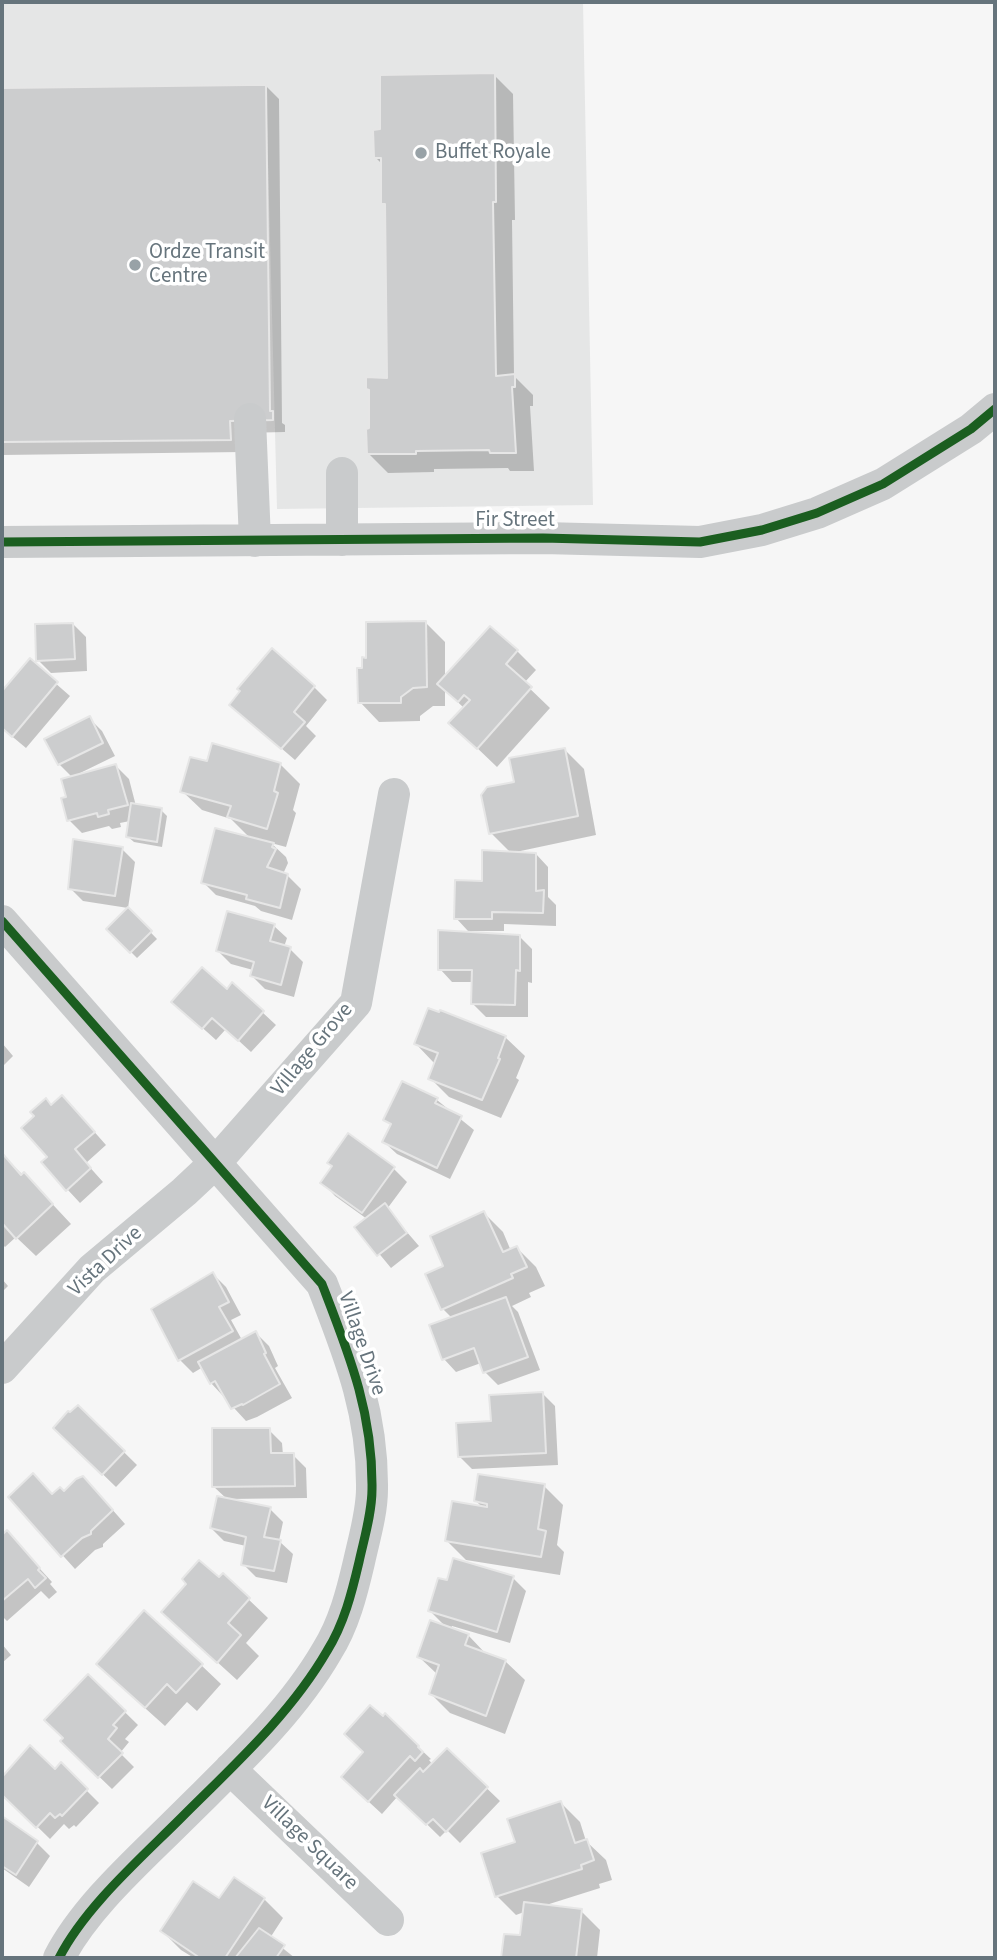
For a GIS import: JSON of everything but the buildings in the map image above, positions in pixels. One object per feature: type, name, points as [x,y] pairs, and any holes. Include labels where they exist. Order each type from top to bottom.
[{"type":"street","name":"Fir Street","points":[[2,542],[542,538],[700,542],[762,530],[817,513],[883,484],[971,429],[995,409]]},
{"type":"street","points":[[250,419],[255,541]]},
{"type":"street","points":[[342,473],[342,540]]},
{"type":"street","name":"Village Grove","points":[[216,1162],[356,1003],[394,794]]},
{"type":"street","name":"Village Drive","points":[[2,922],[322,1284],[350,1353],[362,1394],[370,1440],[372,1491],[351,1598],[328,1650],[295,1699],[109,1891],[65,1947],[60,1958]]},
{"type":"street","name":"Vista Drive","points":[[2,1368],[92,1269],[216,1162]]},
{"type":"street","name":"Village Square","points":[[230,1769],[388,1920]]},
{"type":"shaded area","points":[[2,2],[583,2],[593,505],[277,509],[266,85],[2,90]]},
{"type":"cycle path","points":[[2,542],[543,538],[700,542],[762,530],[817,513],[883,484],[971,429],[995,409]]},
{"type":"cycle path","points":[[2,921],[322,1284],[358,1384],[371,1461],[372,1498],[365,1535],[347,1608],[327,1651],[278,1719],[114,1884],[83,1920],[59,1958]]},
{"type":"place","name":"Buffet Royale","points":[[421,153]]},
{"type":"place","name":"Ordze Transit Centre","points":[[135,265]]}]
